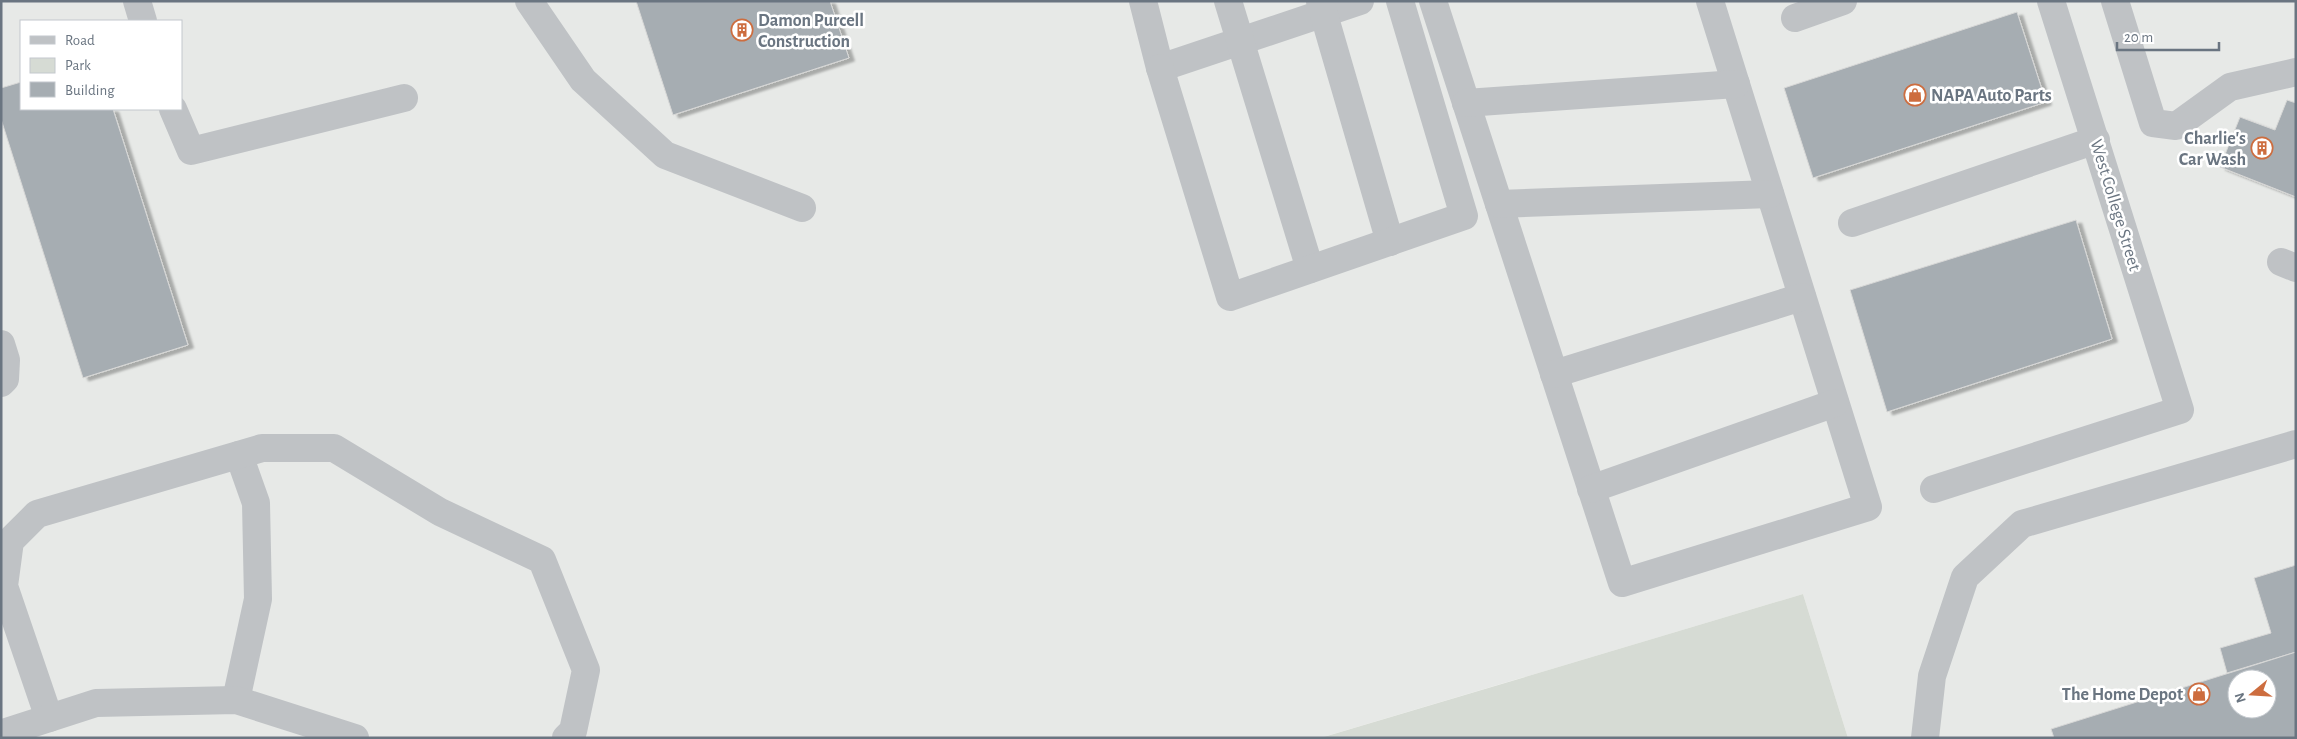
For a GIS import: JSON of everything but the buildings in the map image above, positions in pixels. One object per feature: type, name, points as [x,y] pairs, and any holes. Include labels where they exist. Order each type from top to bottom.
[{"type":"lane","points":[[137,1],[143,20]]},
{"type":"lane","points":[[529,1],[583,80],[665,156],[802,208]]},
{"type":"lane","points":[[1144,1],[1160,68],[1230,297],[1464,216],[1400,1]]},
{"type":"lane","points":[[1228,1],[1310,269]]},
{"type":"lane","points":[[1160,68],[1240,41],[1322,7],[1360,1]]},
{"type":"lane","points":[[1434,1],[1622,584],[1868,507],[1710,1]]},
{"type":"lane","points":[[1795,18],[1843,1]]},
{"type":"lane","name":"West College Street","points":[[1934,489],[2180,410],[2052,1]]},
{"type":"lane","points":[[2114,1],[2153,123],[2176,126],[2230,87],[2296,72]]},
{"type":"lane","points":[[1322,7],[1390,242]]},
{"type":"lane","points":[[1466,102],[1736,84]]},
{"type":"lane","points":[[173,110],[191,151],[404,98]]},
{"type":"lane","points":[[1852,223],[2096,140]]},
{"type":"lane","points":[[1500,204],[1770,194]]},
{"type":"lane","points":[[1554,374],[1802,297]]},
{"type":"lane","points":[[1,344],[6,360],[5,380],[1,383]]},
{"type":"lane","points":[[1591,489],[1835,403]]},
{"type":"lane","points":[[1925,738],[1932,676],[1965,577],[2022,524],[2296,444]]},
{"type":"lane","points":[[49,718],[4,586],[10,541],[37,514],[262,448],[334,448],[440,512],[542,560],[586,670],[573,731],[566,738]]},
{"type":"lane","points":[[236,700],[258,599],[256,503],[239,455]]},
{"type":"lane","points":[[5,729],[49,718],[96,703],[236,700],[356,738]]},
{"type":"shaded area","points":[[1,1],[2296,1],[2296,738],[1848,738],[1803,594],[1320,738],[1,738]]},
{"type":"green space","points":[[1803,594],[1848,738],[1320,738],[1327,736]]},
{"type":"place","name":"Damon Purcell Construction","points":[[742,30]]},
{"type":"place","name":"NAPA Auto Parts","points":[[1915,95]]},
{"type":"place","name":"Charlie's Car Wash","points":[[2262,148]]},
{"type":"place","name":"The Home Depot","points":[[2199,694]]}]
